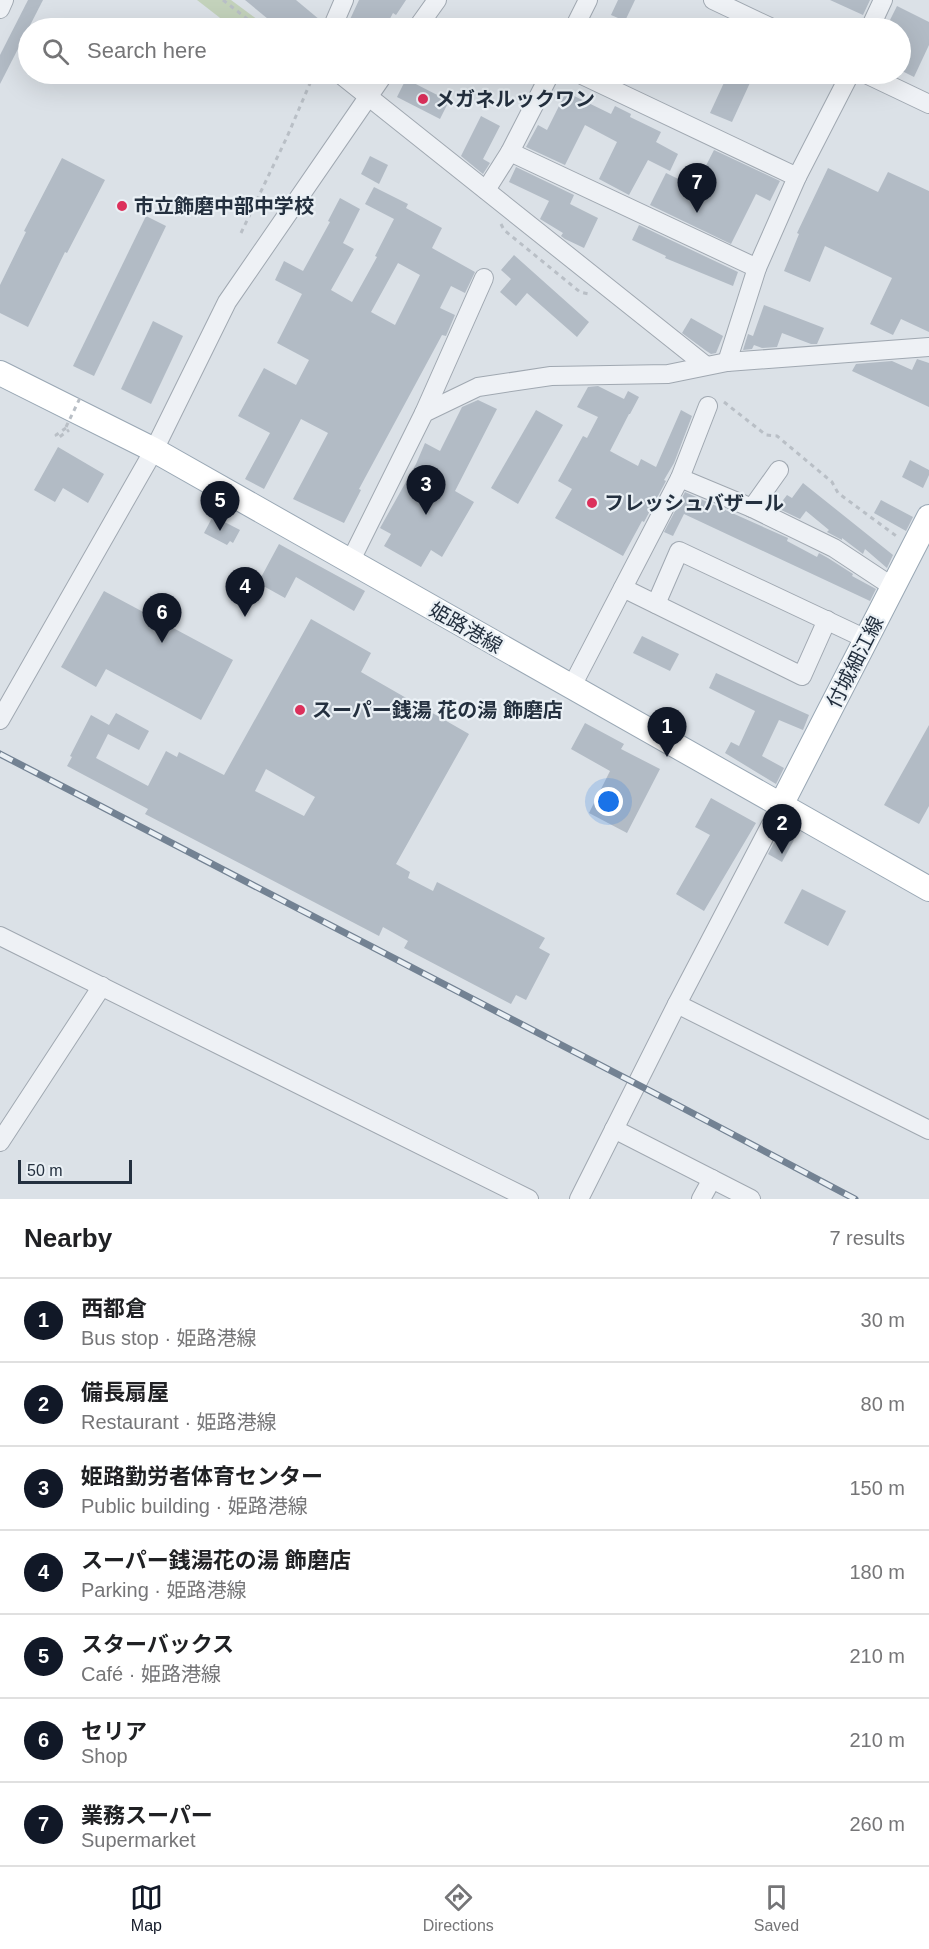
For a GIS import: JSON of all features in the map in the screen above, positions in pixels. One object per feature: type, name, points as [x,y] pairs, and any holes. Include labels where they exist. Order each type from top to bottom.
[{"type":"main road","name":"姫路港線","points":[[0,373],[154,450],[929,890]]},
{"type":"main road","name":"付城細江線","points":[[780,807],[928,521]]},
{"type":"street","points":[[0,9],[4,0]]},
{"type":"street","points":[[336,18],[344,0]]},
{"type":"street","points":[[424,18],[437,0]]},
{"type":"street","points":[[579,18],[588,0]]},
{"type":"street","points":[[713,0],[751,18]]},
{"type":"street","points":[[875,18],[883,0]]},
{"type":"street","points":[[353,84],[705,365]]},
{"type":"street","points":[[0,720],[154,450],[227,302],[377,84]]},
{"type":"street","points":[[486,190],[510,152],[545,84]]},
{"type":"street","points":[[601,84],[797,177]]},
{"type":"street","points":[[727,362],[757,268],[797,177],[845,84]]},
{"type":"street","points":[[887,84],[929,104]]},
{"type":"street","points":[[510,152],[757,268]]},
{"type":"street","points":[[350,562],[424,413],[484,278]]},
{"type":"street","points":[[424,413],[478,387],[551,376],[668,374],[727,362],[929,347]]},
{"type":"street","points":[[571,688],[680,478],[715,404]]},
{"type":"street","points":[[752,508],[779,470]]},
{"type":"street","points":[[680,478],[752,508],[834,548],[893,587]]},
{"type":"street","points":[[656,604],[679,550],[866,639]]},
{"type":"street","points":[[623,588],[802,676],[827,620]]},
{"type":"street","points":[[579,1199],[780,807]]},
{"type":"street","points":[[0,936],[529,1199]]},
{"type":"street","points":[[0,1142],[102,986]]},
{"type":"street","points":[[677,1004],[929,1130]]},
{"type":"street","points":[[614,1130],[751,1199]]},
{"type":"street","points":[[700,1199],[712,1179]]},
{"type":"path","points":[[223,0],[246,18]]},
{"type":"path","points":[[241,233],[310,84]]},
{"type":"path","points":[[73,427],[58,438],[56,435],[66,428],[80,398]]},
{"type":"path","points":[[715,404],[766,435],[777,436],[832,482],[838,493],[913,548]]},
{"type":"green space","points":[[197,0],[231,0],[255,18],[220,18]]},
{"type":"building","points":[[28,0],[43,0],[34,18],[19,18]]},
{"type":"building","points":[[245,0],[296,0],[318,18],[267,18]]},
{"type":"building","points":[[359,0],[406,0],[396,15],[393,13],[390,18],[351,18]]},
{"type":"building","points":[[618,0],[635,0],[626,18],[611,15]]},
{"type":"building","points":[[830,0],[870,0],[863,15]]},
{"type":"building","points":[[897,6],[929,22],[929,45],[914,77],[911,76],[911,18],[891,18]]},
{"type":"building","points":[[18,20],[18,49],[0,84],[0,55]]},
{"type":"building","name":"メガネルックワン","points":[[404,84],[416,84],[449,101],[440,119],[397,97]]},
{"type":"building","points":[[723,84],[749,84],[732,122],[710,113]]},
{"type":"building","points":[[566,92],[611,114],[615,106],[631,114],[630,117],[661,132],[656,142],[678,154],[670,171],[648,160],[629,195],[599,179],[617,142],[585,125],[565,165],[526,147],[538,125],[547,130]]},
{"type":"building","points":[[481,116],[500,126],[483,159],[490,163],[483,174],[461,156]]},
{"type":"building","points":[[714,150],[780,181],[770,201],[756,194],[731,244],[650,205],[666,173],[695,187]]},
{"type":"building","points":[[370,156],[388,165],[379,184],[361,174]]},
{"type":"building","points":[[62,158],[105,180],[67,253],[65,252],[28,327],[0,313],[0,285],[26,232],[24,231]]},
{"type":"building","points":[[516,167],[574,195],[570,204],[598,218],[584,248],[565,239],[561,236],[563,233],[540,219],[549,201],[509,182]]},
{"type":"building","points":[[828,168],[878,192],[888,172],[929,191],[929,332],[901,319],[893,335],[870,324],[892,278],[825,246],[810,282],[784,271],[799,234],[797,233]]},
{"type":"building","points":[[374,187],[408,204],[406,208],[442,228],[432,248],[475,272],[465,293],[451,286],[440,308],[455,315],[446,336],[442,335],[359,489],[361,490],[344,523],[293,499],[328,433],[301,419],[264,489],[245,479],[270,433],[238,416],[264,368],[296,385],[309,360],[277,343],[302,294],[275,280],[284,261],[303,271],[330,222],[328,221],[340,198],[360,209],[343,243],[354,249],[331,290],[352,302],[377,257],[375,256],[394,219],[365,204]],"holes":[[[398,263],[420,275],[395,325],[371,312]]]},
{"type":"building","points":[[146,216],[166,226],[94,376],[73,366]]},
{"type":"building","points":[[639,225],[738,272],[733,286],[665,258],[666,256],[632,240]]},
{"type":"building","points":[[514,255],[589,322],[577,337],[527,293],[516,306],[500,292],[511,279],[501,270]]},
{"type":"building","points":[[764,305],[824,328],[817,344],[782,333],[777,347],[762,348],[754,345],[752,349],[743,350],[748,334],[753,336]]},
{"type":"building","points":[[691,318],[723,336],[716,353],[711,354],[682,333]]},
{"type":"building","points":[[153,321],[183,336],[151,404],[121,389]]},
{"type":"building","points":[[917,359],[929,363],[929,407],[852,371],[856,364],[892,361],[912,370]]},
{"type":"building","points":[[598,386],[624,399],[628,391],[639,397],[610,451],[638,466],[641,459],[656,467],[681,410],[692,416],[674,463],[664,480],[666,481],[623,556],[555,518],[572,489],[558,481],[583,436],[587,438],[598,417],[577,407],[588,387]]},
{"type":"building","points":[[478,400],[497,409],[455,491],[474,502],[442,557],[431,550],[421,567],[384,546],[391,534],[380,528],[416,464],[425,443],[440,451],[462,407]]},
{"type":"building","points":[[536,410],[563,425],[518,504],[491,488]]},
{"type":"building","points":[[58,447],[104,474],[88,503],[63,488],[55,502],[34,490]]},
{"type":"building","points":[[910,460],[929,470],[923,488],[902,477]]},
{"type":"building","points":[[803,483],[893,555],[887,568],[865,549],[863,554],[842,538],[842,540],[827,532],[829,530],[806,511],[800,519],[777,508],[787,495],[792,498]]},
{"type":"building","points":[[685,492],[788,538],[787,541],[817,557],[819,553],[828,558],[853,574],[852,576],[876,589],[870,601],[684,514],[673,536],[664,532]]},
{"type":"building","points":[[881,500],[913,517],[906,531],[874,513]]},
{"type":"building","points":[[213,516],[240,530],[233,543],[230,541],[227,545],[204,533]]},
{"type":"building","points":[[279,544],[365,591],[354,611],[296,577],[285,598],[258,583]]},
{"type":"building","points":[[104,591],[233,660],[201,720],[106,669],[96,687],[61,667]]},
{"type":"building","points":[[311,619],[371,653],[361,672],[469,734],[396,864],[410,872],[408,878],[433,891],[437,882],[545,938],[539,948],[550,954],[526,1000],[516,995],[511,1004],[404,948],[408,941],[383,927],[379,936],[145,814],[148,809],[67,766],[91,715],[109,725],[116,713],[149,731],[139,750],[108,734],[96,758],[148,786],[166,751],[177,757],[179,752],[224,775]],"holes":[[[266,769],[315,797],[304,816],[255,791]]]},
{"type":"building","points":[[642,636],[679,654],[670,671],[633,653]]},
{"type":"building","points":[[716,673],[809,715],[803,730],[779,720],[762,756],[784,768],[776,784],[725,753],[731,742],[739,746],[755,711],[709,688]]},
{"type":"building","points":[[585,723],[624,744],[621,749],[660,769],[627,833],[589,813],[610,771],[571,749]]},
{"type":"building","points":[[929,725],[929,806],[919,824],[884,805]]},
{"type":"building","points":[[711,798],[756,823],[704,911],[676,894],[710,835],[695,827]]},
{"type":"building","points":[[781,830],[795,838],[782,862],[768,854]]},
{"type":"building","points":[[802,889],[846,911],[828,946],[784,923]]},
{"type":"railway","points":[[0,754],[855,1199]]},
{"type":"place","name":"メガネルックワン","points":[[423,99]]},
{"type":"place","name":"市立飾磨中部中学校","points":[[122,206]]},
{"type":"place","name":"業務スーパー","points":[[697,213]]},
{"type":"place","name":"フレッシュバザール","points":[[592,503]]},
{"type":"place","name":"姫路勤労者体育センター","points":[[426,515]]},
{"type":"place","name":"スターバックス","points":[[220,531]]},
{"type":"place","name":"スーパー銭湯花の湯 飾磨店","points":[[245,617]]},
{"type":"place","name":"セリア","points":[[162,643]]},
{"type":"place","name":"スーパー銭湯 花の湯 飾磨店","points":[[300,710]]},
{"type":"place","name":"西都倉","points":[[667,757]]},
{"type":"place","name":"備長扇屋","points":[[782,854]]}]
